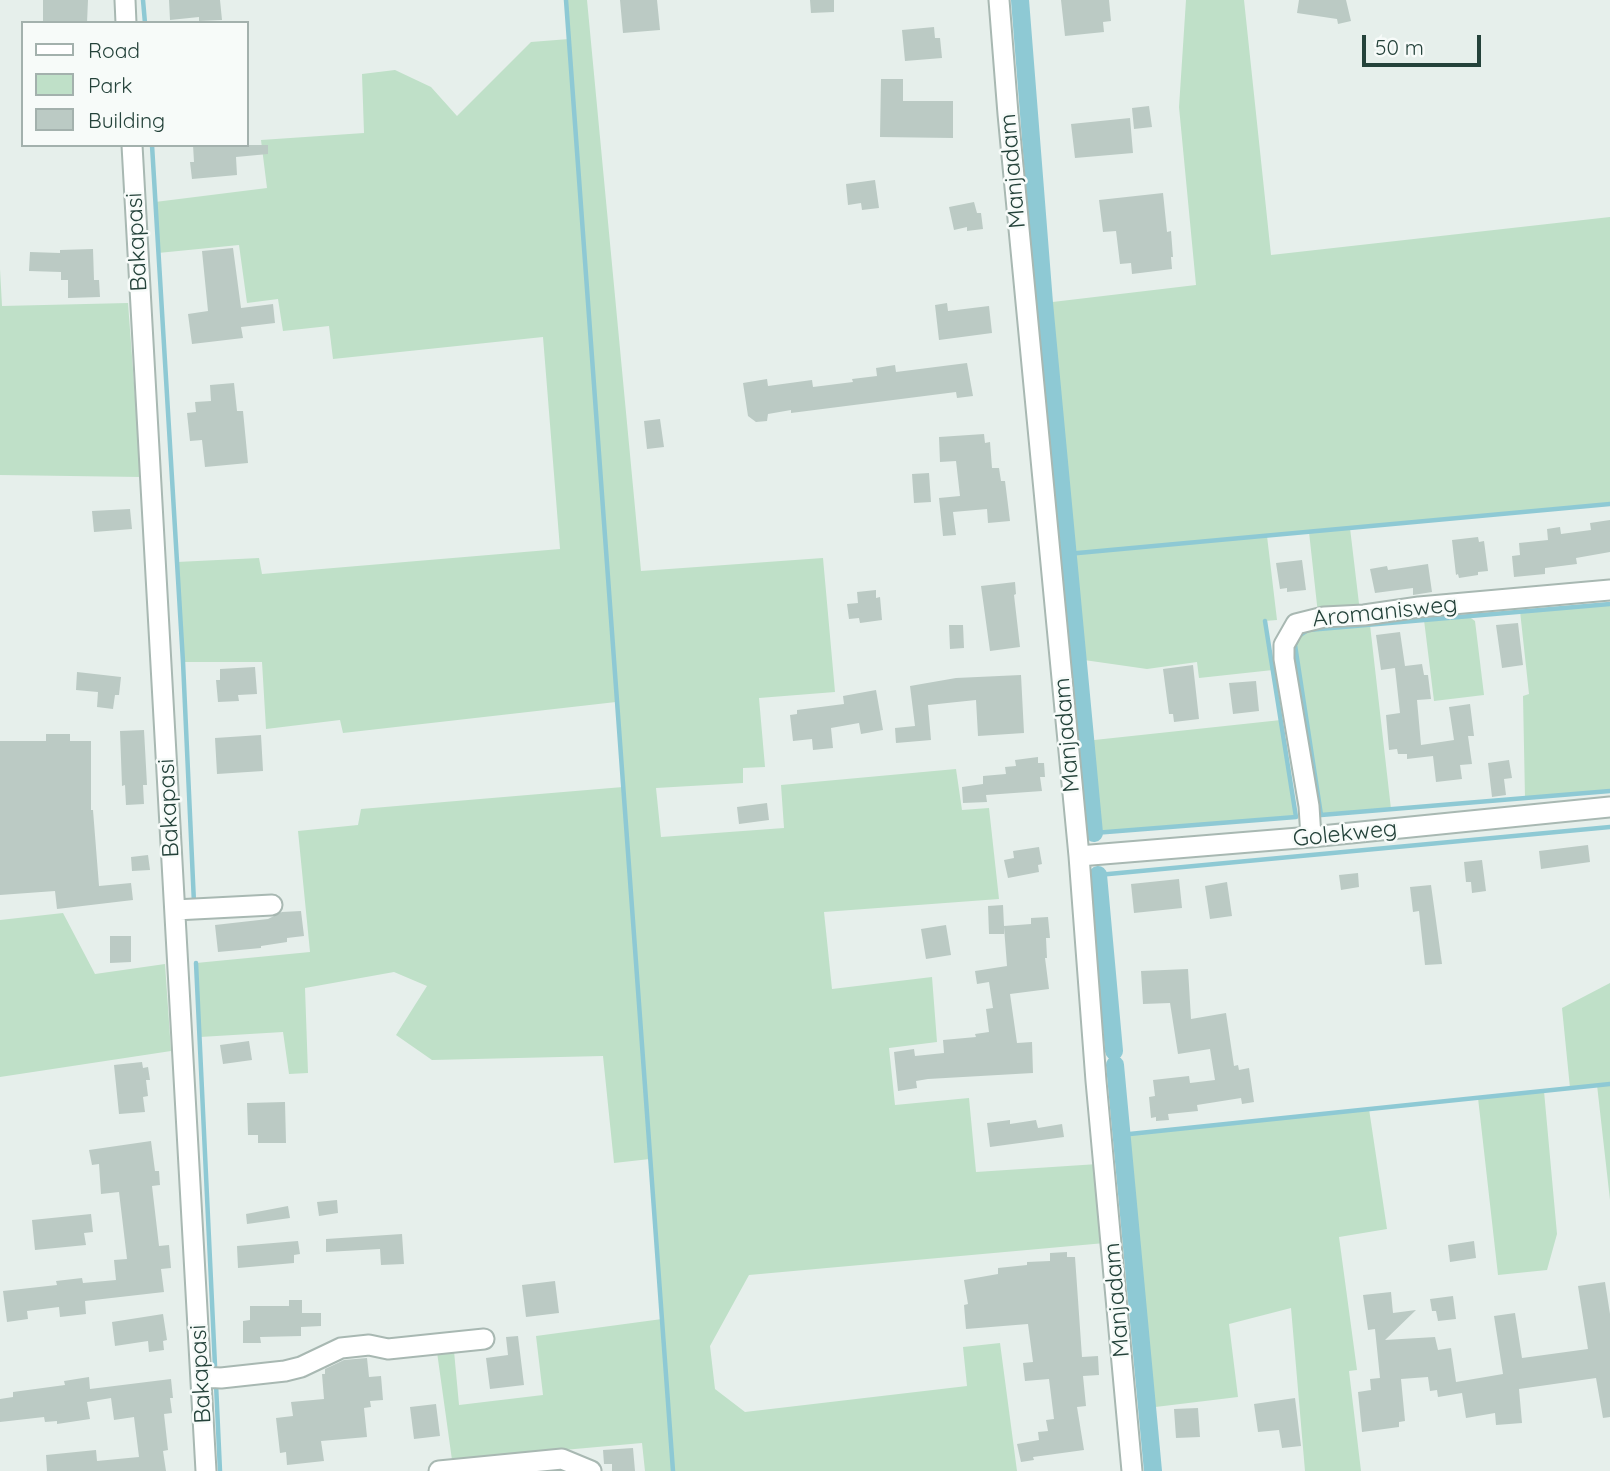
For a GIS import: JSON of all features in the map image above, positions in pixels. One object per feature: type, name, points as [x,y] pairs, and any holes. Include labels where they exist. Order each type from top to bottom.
[{"type":"street","points":[[125,0],[126,21]]},
{"type":"street","name":"Manjadam","points":[[999,0],[1079,856],[1096,1081],[1132,1471]]},
{"type":"street","name":"Bakapasi","points":[[132,147],[206,1471]]},
{"type":"street","name":"Aromanisweg","points":[[1311,837],[1309,806],[1284,659],[1284,645],[1296,624],[1324,617],[1610,590]]},
{"type":"street","name":"Golekweg","points":[[1079,856],[1311,837],[1610,807]]},
{"type":"street","points":[[175,910],[272,905]]},
{"type":"street","points":[[201,1377],[221,1378],[285,1371],[301,1367],[341,1348],[369,1345],[388,1349],[484,1339]]},
{"type":"street","points":[[439,1471],[562,1459],[591,1471]]},
{"type":"green space","points":[[566,0],[587,0],[641,571],[823,558],[835,692],[759,698],[765,767],[743,768],[743,783],[656,788],[661,837],[784,828],[781,785],[956,769],[962,810],[989,808],[999,899],[824,912],[832,989],[932,977],[937,1042],[889,1048],[895,1105],[969,1098],[976,1172],[1098,1164],[1105,1243],[749,1275],[710,1346],[715,1389],[745,1412],[967,1386],[963,1347],[1000,1343],[1017,1471],[645,1471],[642,1443],[452,1460],[437,1352],[454,1351],[459,1405],[543,1395],[536,1336],[662,1319],[650,1159],[614,1163],[603,1056],[432,1060],[396,1035],[427,986],[394,972],[305,988],[308,1073],[289,1074],[283,1032],[200,1037],[196,963],[310,952],[298,831],[358,825],[361,809],[623,787],[616,702],[343,733],[340,720],[266,729],[262,662],[183,662],[177,562],[259,558],[262,574],[560,549],[543,337],[333,359],[329,326],[283,331],[278,299],[247,303],[239,245],[158,253],[155,202],[267,188],[261,140],[364,133],[362,74],[395,70],[431,87],[457,116],[531,42],[569,39]]},
{"type":"green space","points":[[1186,0],[1244,0],[1271,255],[1610,217],[1610,504],[1350,528],[1360,612],[1318,614],[1309,532],[1267,536],[1277,620],[1265,621],[1273,670],[1199,678],[1197,662],[1147,669],[1077,659],[1044,303],[1196,285],[1179,107]]},
{"type":"green space","points":[[0,269],[2,306],[128,303],[141,477],[0,475]]},
{"type":"green space","points":[[1610,604],[1610,791],[1525,798],[1523,696],[1529,694],[1520,611]]},
{"type":"green space","points":[[1468,616],[1475,621],[1484,695],[1434,701],[1424,620]]},
{"type":"green space","points":[[1370,625],[1391,809],[1321,815],[1295,645],[1299,636],[1308,630]]},
{"type":"green space","points":[[1281,720],[1296,817],[1094,833],[1085,741]]},
{"type":"green space","points":[[63,913],[95,974],[165,964],[171,1051],[0,1077],[0,920]]},
{"type":"green space","points":[[1610,983],[1610,1200],[1597,1085],[1570,1088],[1562,1008]]},
{"type":"green space","points":[[1544,1091],[1557,1234],[1547,1270],[1498,1275],[1478,1098]]},
{"type":"green space","points":[[1369,1109],[1387,1229],[1339,1237],[1357,1370],[1349,1371],[1361,1471],[1305,1471],[1291,1308],[1229,1324],[1238,1397],[1147,1408],[1120,1135]]},
{"type":"building","points":[[43,0],[88,0],[87,21],[43,21]]},
{"type":"building","points":[[169,0],[220,0],[222,20],[199,21],[199,17],[170,20]]},
{"type":"building","points":[[620,0],[657,0],[660,30],[623,33]]},
{"type":"building","points":[[810,0],[834,0],[834,12],[811,13]]},
{"type":"building","points":[[1061,0],[1109,0],[1111,21],[1103,22],[1104,32],[1065,36]]},
{"type":"building","points":[[1299,0],[1346,0],[1351,21],[1338,24],[1337,19],[1297,13]]},
{"type":"building","points":[[934,27],[935,38],[940,38],[942,58],[905,61],[902,30]]},
{"type":"building","points":[[881,79],[903,79],[903,101],[953,101],[953,138],[880,137]]},
{"type":"building","points":[[1149,106],[1152,127],[1134,129],[1132,108]]},
{"type":"building","points":[[1130,118],[1133,153],[1075,158],[1071,124]]},
{"type":"building","points":[[268,145],[268,154],[236,157],[237,175],[192,179],[190,162],[194,162],[193,147]]},
{"type":"building","points":[[875,180],[879,208],[862,210],[861,203],[848,205],[846,184]]},
{"type":"building","points":[[1163,193],[1167,232],[1171,231],[1172,269],[1132,274],[1131,263],[1120,264],[1116,231],[1103,232],[1099,200]]},
{"type":"building","points":[[974,202],[977,213],[981,213],[983,229],[967,231],[967,227],[954,230],[949,207]]},
{"type":"building","points":[[233,248],[241,308],[273,304],[275,323],[241,327],[243,338],[192,344],[188,314],[208,311],[202,251]]},
{"type":"building","points":[[93,249],[94,280],[99,280],[100,297],[68,298],[68,280],[61,280],[61,272],[29,271],[30,252],[60,253],[60,250]]},
{"type":"building","points":[[947,303],[948,311],[989,306],[992,333],[939,340],[935,305]]},
{"type":"building","points":[[967,363],[973,396],[957,398],[956,392],[791,413],[791,410],[768,414],[767,421],[756,422],[748,416],[743,383],[767,379],[768,386],[812,380],[813,387],[877,376],[876,368],[895,365],[896,372]]},
{"type":"building","points":[[234,383],[237,411],[243,411],[248,463],[205,467],[202,440],[190,441],[187,413],[196,412],[195,402],[211,401],[210,385]]},
{"type":"building","points":[[660,419],[664,447],[647,449],[644,421]]},
{"type":"building","points":[[984,434],[985,443],[990,442],[992,468],[999,468],[1001,481],[1005,481],[1010,521],[988,523],[987,509],[953,512],[956,535],[943,536],[939,498],[960,496],[956,461],[940,462],[939,437]]},
{"type":"building","points":[[929,473],[931,502],[914,503],[912,474]]},
{"type":"building","points":[[130,509],[132,529],[94,532],[92,511]]},
{"type":"building","points":[[1610,520],[1610,552],[1576,558],[1577,564],[1545,568],[1545,574],[1514,577],[1512,556],[1520,555],[1519,543],[1548,540],[1547,529],[1560,527],[1561,534],[1591,530],[1590,523]]},
{"type":"building","points":[[1478,537],[1479,542],[1484,541],[1488,571],[1459,578],[1458,574],[1456,575],[1452,540]]},
{"type":"building","points":[[1302,560],[1306,590],[1287,592],[1287,588],[1280,589],[1276,563]]},
{"type":"building","points":[[1428,564],[1432,592],[1413,595],[1413,588],[1375,593],[1370,569],[1387,566],[1388,570]]},
{"type":"building","points":[[1015,582],[1020,647],[990,651],[981,586]]},
{"type":"building","points":[[876,590],[876,598],[880,597],[882,620],[860,623],[859,618],[849,619],[847,604],[858,603],[857,592]]},
{"type":"building","points":[[1518,623],[1523,665],[1502,668],[1496,625]]},
{"type":"building","points":[[949,625],[963,625],[964,648],[950,649]]},
{"type":"building","points":[[1400,632],[1405,666],[1422,664],[1424,675],[1428,675],[1431,699],[1417,700],[1421,745],[1454,740],[1449,707],[1470,704],[1474,736],[1468,736],[1472,764],[1460,765],[1462,779],[1436,782],[1433,756],[1407,759],[1407,754],[1398,754],[1397,749],[1389,750],[1386,715],[1400,713],[1395,668],[1381,670],[1376,635]]},
{"type":"building","points":[[1193,665],[1199,719],[1174,722],[1173,714],[1169,714],[1163,669]]},
{"type":"building","points":[[255,667],[257,694],[238,695],[239,701],[218,702],[216,680],[220,680],[220,669]]},
{"type":"building","points":[[77,672],[121,677],[119,695],[115,695],[113,709],[97,707],[98,692],[76,690]]},
{"type":"building","points":[[1021,675],[1024,733],[978,736],[976,700],[928,705],[931,740],[896,743],[895,728],[915,726],[910,686],[956,678]]},
{"type":"building","points":[[1256,681],[1259,711],[1233,714],[1229,683]]},
{"type":"building","points":[[876,690],[883,730],[861,734],[859,723],[831,728],[833,748],[813,750],[812,739],[793,741],[790,715],[797,714],[797,710],[844,704],[843,696]]},
{"type":"building","points":[[144,730],[147,785],[143,785],[144,804],[126,805],[125,785],[122,786],[120,731]]},
{"type":"building","points":[[46,734],[70,734],[70,741],[91,741],[91,810],[99,886],[131,883],[133,900],[57,909],[55,891],[0,895],[0,741],[46,741]]},
{"type":"building","points":[[261,735],[263,771],[217,774],[215,738]]},
{"type":"building","points":[[1038,757],[1038,763],[1044,763],[1045,777],[1040,777],[1042,791],[986,795],[987,802],[963,803],[962,787],[983,784],[983,776],[1006,774],[1005,767],[1016,766],[1015,760]]},
{"type":"building","points":[[1509,760],[1512,778],[1504,779],[1506,795],[1492,797],[1488,763]]},
{"type":"building","points":[[767,803],[769,820],[739,824],[737,807]]},
{"type":"building","points":[[1588,845],[1590,862],[1541,869],[1539,851]]},
{"type":"building","points":[[1039,847],[1042,864],[1038,865],[1039,872],[1008,878],[1004,860],[1014,858],[1013,851]]},
{"type":"building","points":[[148,855],[150,870],[132,871],[131,857]]},
{"type":"building","points":[[1482,860],[1486,891],[1472,893],[1471,882],[1466,882],[1464,862]]},
{"type":"building","points":[[1358,873],[1359,887],[1341,890],[1339,875]]},
{"type":"building","points":[[1179,879],[1182,908],[1134,913],[1131,884]]},
{"type":"building","points":[[1227,882],[1232,916],[1210,919],[1205,886]]},
{"type":"building","points":[[1431,885],[1442,964],[1425,965],[1419,911],[1413,912],[1410,887]]},
{"type":"building","points":[[1003,905],[1004,926],[1031,924],[1031,918],[1048,917],[1050,938],[1046,938],[1045,958],[1049,989],[1010,994],[1017,1043],[1032,1042],[1033,1073],[928,1079],[916,1081],[917,1088],[898,1091],[894,1052],[914,1049],[915,1056],[944,1053],[943,1040],[976,1037],[975,1034],[989,1032],[986,1009],[993,1008],[989,982],[977,984],[975,971],[1007,966],[1004,927],[1004,934],[989,934],[988,906]]},
{"type":"building","points":[[301,911],[304,936],[287,938],[287,942],[261,948],[218,952],[215,925],[268,919],[282,912]]},
{"type":"building","points":[[946,925],[951,955],[926,959],[921,929]]},
{"type":"building","points":[[110,936],[131,936],[131,962],[110,963]]},
{"type":"building","points":[[1188,969],[1191,1019],[1226,1013],[1234,1066],[1238,1065],[1239,1070],[1249,1068],[1254,1102],[1242,1104],[1241,1098],[1197,1105],[1198,1111],[1168,1114],[1169,1120],[1156,1121],[1156,1117],[1151,1118],[1149,1097],[1155,1096],[1153,1080],[1189,1076],[1190,1083],[1215,1080],[1210,1049],[1178,1054],[1170,1003],[1143,1004],[1141,971]]},
{"type":"building","points":[[249,1041],[252,1060],[223,1064],[220,1045]]},
{"type":"building","points":[[142,1062],[143,1068],[148,1067],[150,1080],[146,1080],[148,1096],[143,1097],[145,1112],[119,1114],[114,1065]]},
{"type":"building","points":[[285,1102],[286,1143],[258,1143],[258,1135],[248,1135],[247,1103]]},
{"type":"building","points":[[1010,1120],[1010,1124],[1036,1120],[1038,1128],[1062,1124],[1064,1137],[990,1147],[987,1123]]},
{"type":"building","points":[[151,1141],[155,1171],[159,1171],[160,1185],[152,1186],[159,1246],[169,1245],[171,1268],[161,1269],[164,1292],[85,1301],[86,1314],[60,1317],[59,1307],[27,1311],[28,1319],[7,1322],[3,1291],[57,1285],[56,1281],[82,1278],[83,1283],[116,1280],[114,1260],[127,1259],[119,1192],[101,1194],[99,1164],[92,1165],[89,1150]]},
{"type":"building","points":[[337,1200],[338,1213],[319,1216],[317,1202]]},
{"type":"building","points":[[288,1206],[290,1218],[247,1224],[246,1214]]},
{"type":"building","points":[[91,1214],[93,1232],[84,1233],[86,1245],[35,1250],[32,1220]]},
{"type":"building","points":[[402,1234],[404,1264],[381,1265],[380,1249],[326,1252],[326,1239]]},
{"type":"building","points":[[298,1241],[300,1254],[294,1255],[294,1263],[238,1268],[237,1246]]},
{"type":"building","points":[[1474,1241],[1476,1258],[1450,1262],[1448,1245]]},
{"type":"building","points":[[1067,1252],[1067,1257],[1075,1257],[1082,1357],[1098,1356],[1099,1375],[1083,1376],[1086,1406],[1077,1407],[1084,1450],[1033,1457],[1034,1460],[1021,1462],[1017,1444],[1039,1440],[1038,1432],[1048,1431],[1046,1420],[1054,1419],[1049,1379],[1025,1381],[1023,1363],[1033,1362],[1028,1324],[966,1329],[964,1305],[968,1304],[964,1280],[998,1274],[998,1268],[1050,1261],[1050,1253]]},
{"type":"building","points":[[555,1281],[559,1313],[526,1317],[522,1285]]},
{"type":"building","points":[[1605,1282],[1610,1314],[1610,1417],[1603,1418],[1596,1378],[1519,1389],[1522,1423],[1496,1425],[1495,1413],[1466,1418],[1462,1393],[1438,1397],[1437,1390],[1430,1391],[1428,1377],[1401,1379],[1405,1421],[1399,1422],[1399,1427],[1362,1432],[1358,1392],[1371,1390],[1370,1379],[1380,1378],[1375,1329],[1368,1330],[1363,1295],[1391,1292],[1393,1313],[1416,1310],[1385,1340],[1435,1337],[1438,1350],[1451,1348],[1456,1382],[1503,1374],[1494,1316],[1515,1313],[1522,1358],[1588,1349],[1578,1286]]},
{"type":"building","points":[[1453,1296],[1456,1319],[1438,1321],[1436,1311],[1432,1311],[1430,1299]]},
{"type":"building","points":[[289,1300],[302,1300],[302,1313],[321,1313],[321,1326],[301,1327],[301,1336],[260,1337],[261,1343],[243,1343],[243,1321],[250,1320],[250,1306],[289,1306]]},
{"type":"building","points":[[163,1314],[167,1340],[163,1341],[164,1350],[149,1352],[148,1341],[115,1346],[112,1322]]},
{"type":"building","points":[[518,1336],[524,1385],[490,1389],[486,1358],[508,1355],[506,1337]]},
{"type":"building","points":[[367,1358],[369,1377],[381,1376],[383,1400],[370,1401],[371,1407],[364,1408],[367,1437],[321,1441],[324,1461],[287,1465],[286,1452],[280,1453],[276,1418],[293,1416],[291,1402],[324,1399],[322,1374],[325,1374],[325,1369],[344,1360]]},
{"type":"building","points":[[89,1377],[90,1389],[171,1379],[172,1413],[164,1414],[168,1450],[163,1451],[166,1471],[47,1471],[46,1455],[96,1450],[97,1461],[139,1457],[134,1417],[114,1420],[111,1398],[87,1402],[90,1419],[57,1424],[57,1421],[45,1422],[44,1417],[0,1422],[0,1399],[13,1397],[13,1392],[65,1385],[64,1381]]},
{"type":"building","points":[[1295,1398],[1301,1446],[1282,1448],[1279,1430],[1258,1432],[1254,1404]]},
{"type":"building","points":[[436,1404],[440,1436],[414,1439],[410,1407]]},
{"type":"building","points":[[1198,1408],[1200,1437],[1176,1438],[1174,1409]]},
{"type":"building","points":[[633,1448],[635,1471],[612,1471],[612,1464],[604,1464],[603,1450]]},
{"type":"waterway","points":[[143,0],[145,21]]},
{"type":"waterway","points":[[566,0],[673,1471]]},
{"type":"waterway","points":[[1020,0],[1044,303],[1094,833]]},
{"type":"waterway","points":[[152,147],[183,662],[194,903]]},
{"type":"waterway","points":[[1067,554],[1610,504]]},
{"type":"waterway","points":[[1610,604],[1308,630],[1299,636],[1295,645],[1321,815],[1610,791]]},
{"type":"waterway","points":[[1094,833],[1296,817],[1265,621]]},
{"type":"waterway","points":[[1098,875],[1610,827]]},
{"type":"waterway","points":[[1098,875],[1114,1051]]},
{"type":"waterway","points":[[196,963],[215,1366]]},
{"type":"waterway","points":[[1115,1065],[1153,1471]]},
{"type":"waterway","points":[[1120,1135],[1610,1084]]},
{"type":"waterway","points":[[216,1384],[220,1471]]}]
